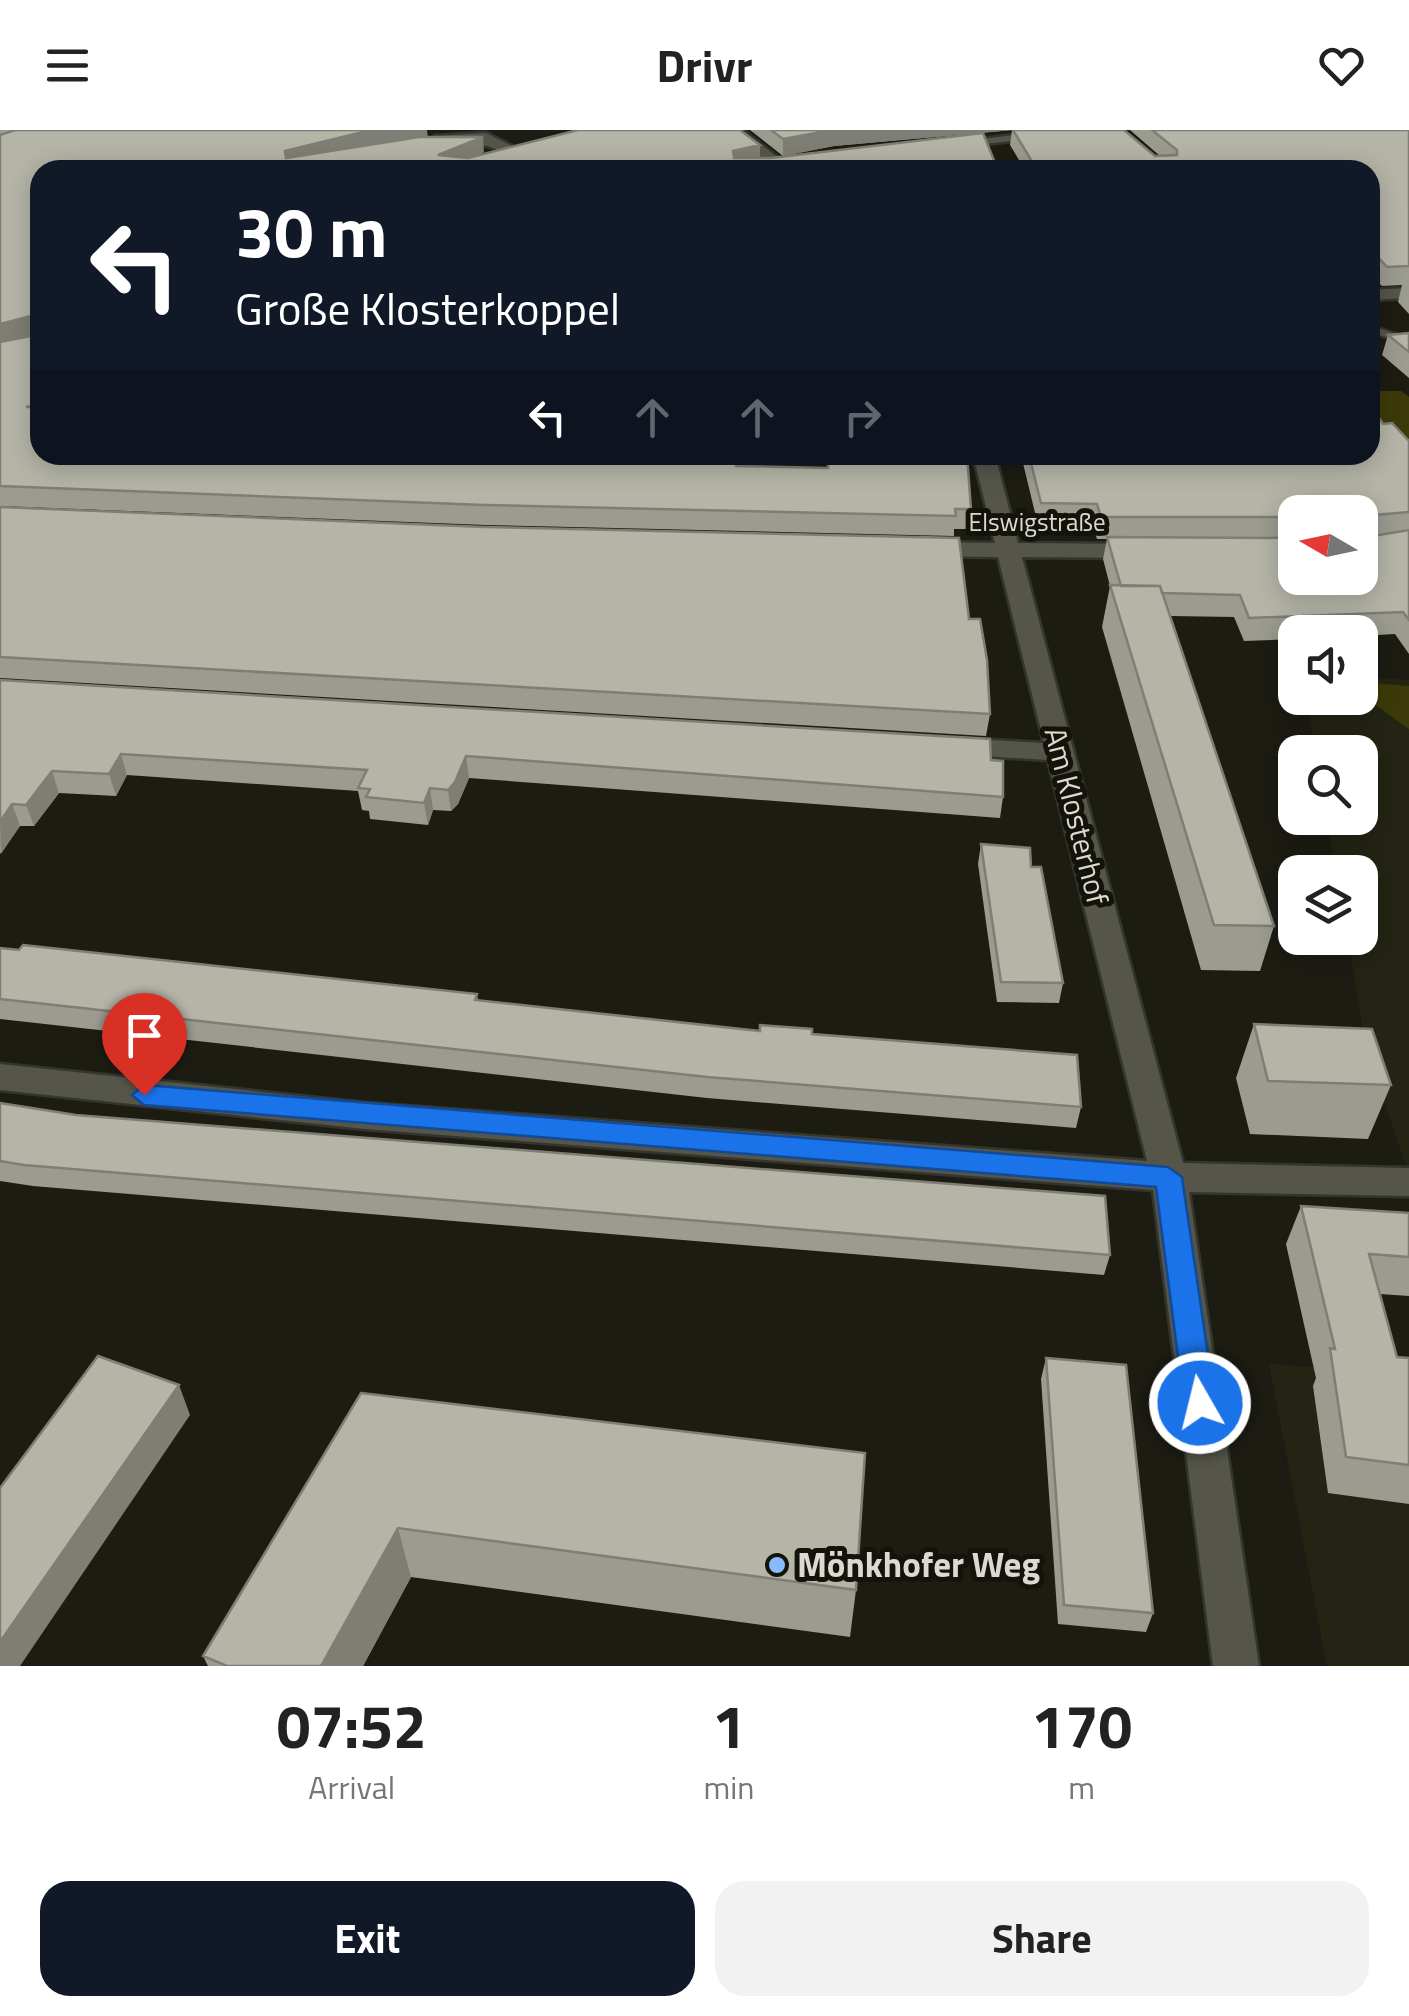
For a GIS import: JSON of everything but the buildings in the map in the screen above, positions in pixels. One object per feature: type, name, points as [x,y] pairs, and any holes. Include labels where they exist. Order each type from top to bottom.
[{"type":"street","points":[[733,130],[773,160]]},
{"type":"street","points":[[930,146],[1102,130]]},
{"type":"street","points":[[425,142],[486,136],[506,150],[504,156],[489,160]]},
{"type":"street","points":[[1380,295],[1409,294]]},
{"type":"street","name":"Am Klosterhof","points":[[987,465],[1012,551],[1058,752],[1168,1177],[1236,1666]]},
{"type":"street","name":"Elswigstraße","points":[[896,548],[1163,550]]},
{"type":"street","points":[[919,744],[1058,752]]},
{"type":"street","points":[[0,1077],[71,1088],[365,1116],[1168,1177],[1409,1182]]},
{"type":"lane","points":[[1380,331],[1400,338]]},
{"type":"shaded area","points":[[1380,391],[1401,391],[1409,397],[1409,443],[1380,444]]},
{"type":"shaded area","points":[[1378,677],[1409,680],[1409,1175],[1366,1048],[1351,955],[1378,955],[1378,855],[1333,855],[1330,835],[1378,835],[1378,735],[1313,735],[1310,715],[1378,715]]},
{"type":"shaded area","points":[[1378,683],[1409,686],[1409,729],[1378,707]]},
{"type":"shaded area","points":[[1269,1364],[1409,1374],[1409,1666],[1327,1666]]},
{"type":"place","name":"Mönkhofer Weg","points":[[777,1565]]},
{"type":"route","points":[[144,1095],[365,1116],[1168,1177],[1200,1403]]}]
